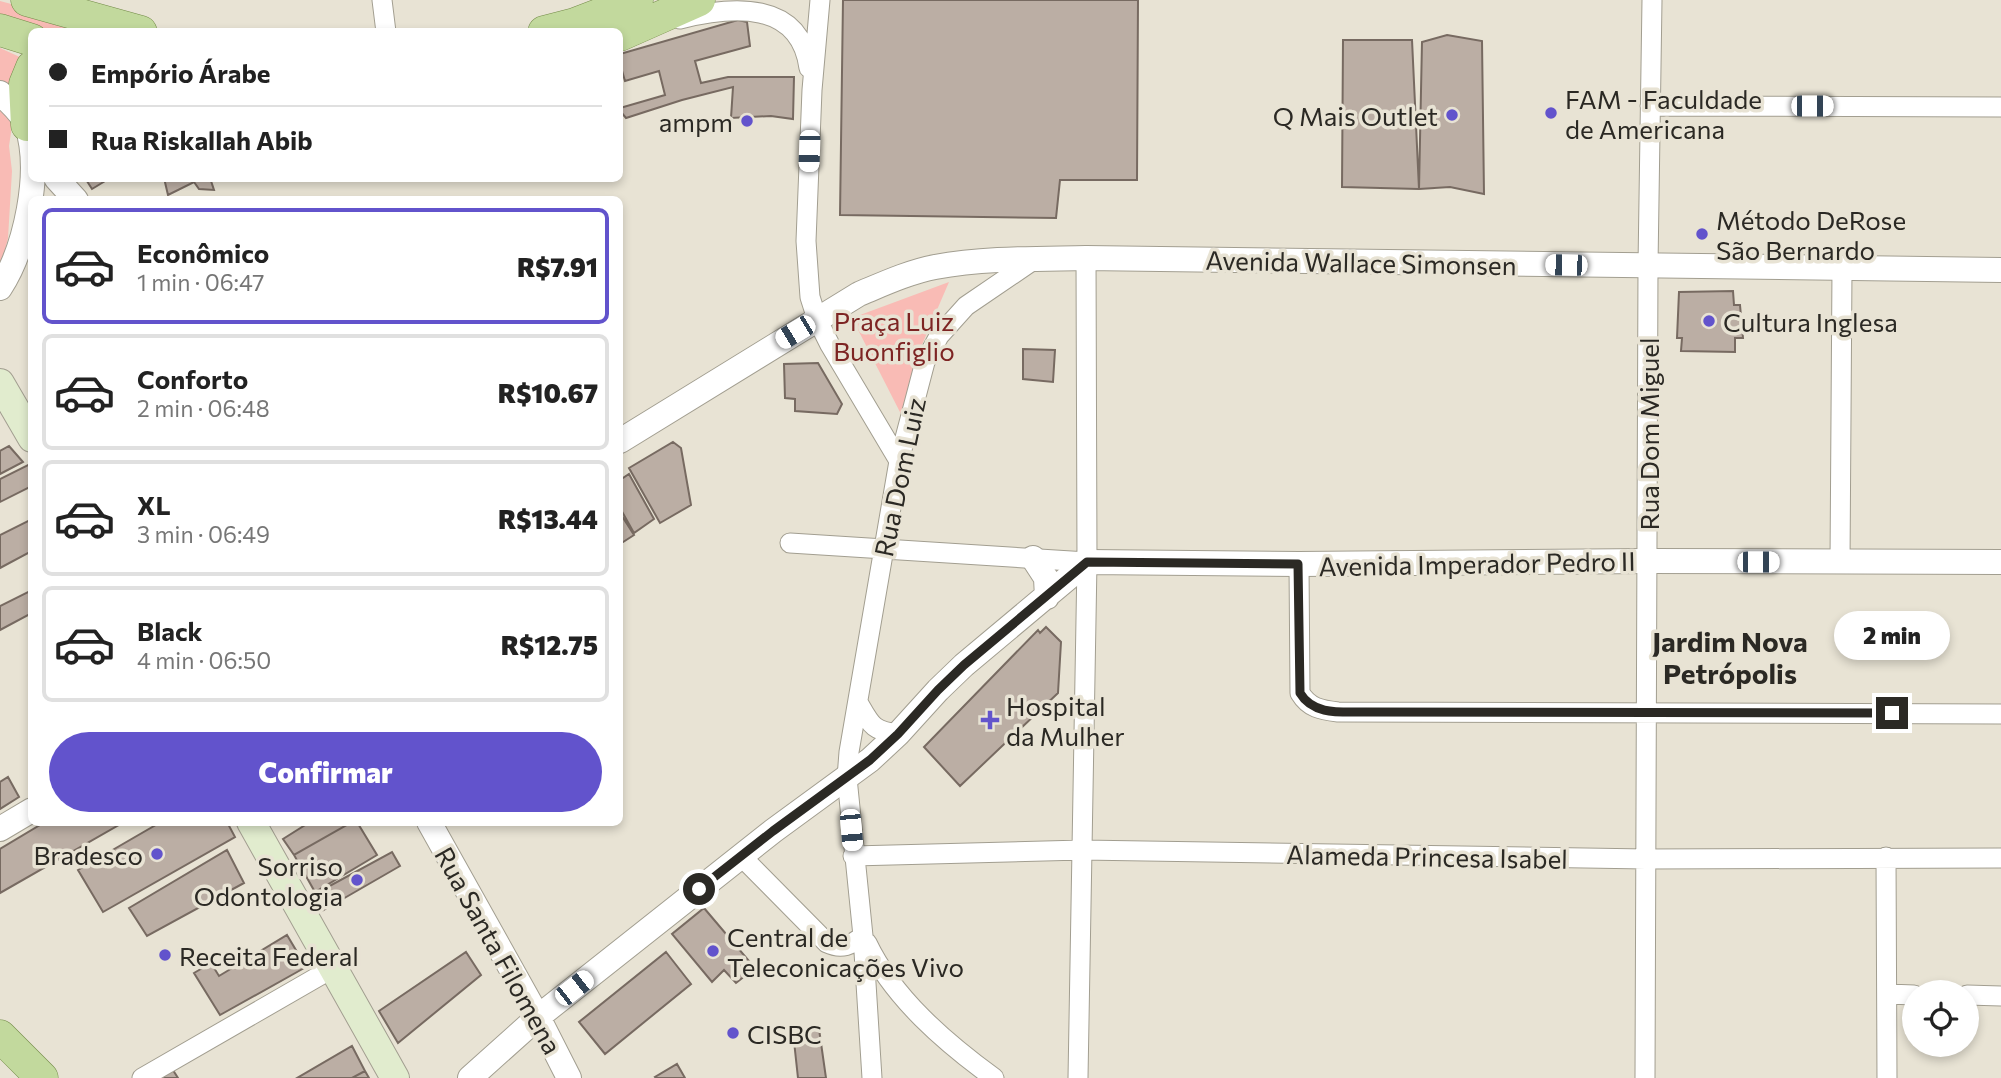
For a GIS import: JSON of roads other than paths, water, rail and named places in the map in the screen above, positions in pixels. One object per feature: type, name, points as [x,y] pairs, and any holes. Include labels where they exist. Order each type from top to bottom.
[{"type":"main road","points":[[27,0],[127,28]]},
{"type":"main road","points":[[560,28],[637,0]]},
{"type":"main road","points":[[625,33],[699,0]]},
{"type":"main road","points":[[0,30],[28,39]]},
{"type":"main road","points":[[28,76],[25,83],[28,119]]},
{"type":"main road","points":[[0,383],[28,431]]},
{"type":"main road","points":[[253,826],[395,1078]]},
{"type":"main road","points":[[0,1036],[42,1078]]},
{"type":"street","points":[[382,0],[386,28]]},
{"type":"street","points":[[820,0],[812,90],[806,251],[810,296],[817,319],[899,461]]},
{"type":"street","name":"Rua Dom Miguel","points":[[1645,1078],[1648,266],[1652,0]]},
{"type":"street","points":[[625,33],[694,16],[732,10],[755,10],[778,16],[789,24],[804,44],[812,90]]},
{"type":"street","points":[[0,93],[17,111],[28,138]]},
{"type":"street","points":[[1650,106],[2001,107]]},
{"type":"street","points":[[60,182],[72,196]]},
{"type":"street","points":[[0,288],[11,270],[25,229],[28,210]]},
{"type":"street","points":[[1078,1078],[1087,562],[1086,258]]},
{"type":"street","name":"Avenida Wallace Simonsen","points":[[623,439],[859,294],[892,280],[933,268],[981,261],[1086,258],[2001,270]]},
{"type":"street","name":"Rua Dom Luiz","points":[[872,1078],[863,936],[847,778],[882,548],[899,461],[926,362],[939,335],[966,306],[1035,259]]},
{"type":"street","points":[[1840,563],[1842,269]]},
{"type":"street","points":[[790,542],[1087,562]]},
{"type":"street","points":[[1032,558],[1046,578],[1047,597]]},
{"type":"street","points":[[470,1078],[538,1017],[741,856],[847,778],[898,734],[964,665],[1087,562]]},
{"type":"street","name":"Avenida Imperador Pedro II","points":[[1087,562],[2001,562]]},
{"type":"street","points":[[1298,564],[1300,693],[1306,703],[1319,710],[2001,714]]},
{"type":"street","points":[[859,704],[874,728],[898,734]]},
{"type":"street","points":[[0,829],[28,812]]},
{"type":"street","name":"Rua Santa Filomena","points":[[431,826],[569,1078]]},
{"type":"street","name":"Alameda Princesa Isabel","points":[[853,856],[1082,850],[1646,859],[2001,858]]},
{"type":"street","points":[[741,856],[827,943],[845,947],[863,936],[884,974],[907,1001],[994,1078]]},
{"type":"street","points":[[1886,858],[1887,1078]]},
{"type":"street","points":[[142,1078],[333,968]]},
{"type":"street","points":[[1888,995],[1902,995]]},
{"type":"street","points":[[1979,995],[2001,996]]},
{"type":"place","name":"FAM - Faculdade de Americana","points":[[1551,113]]},
{"type":"place","name":"Q Mais Outlet","points":[[1452,115]]},
{"type":"place","name":"ampm","points":[[747,121]]},
{"type":"place","name":"Método DeRose São Bernardo","points":[[1702,234]]},
{"type":"place","name":"Cultura Inglesa","points":[[1709,321]]},
{"type":"place","name":"Hospital da Mulher","points":[[990,720]]},
{"type":"place","name":"Bradesco","points":[[157,854]]},
{"type":"place","name":"Sorriso Odontologia","points":[[357,880]]},
{"type":"place","name":"Central de Teleconicações Vivo","points":[[713,951]]},
{"type":"place","name":"Receita Federal","points":[[165,955]]},
{"type":"place","name":"CISBC","points":[[733,1033]]},
{"type":"district","name":"Jardim Nova Petrópolis","points":[[1730,657]]},
{"type":"park label","name":"Praça Luiz Buonfiglio","points":[[894,335]]}]
